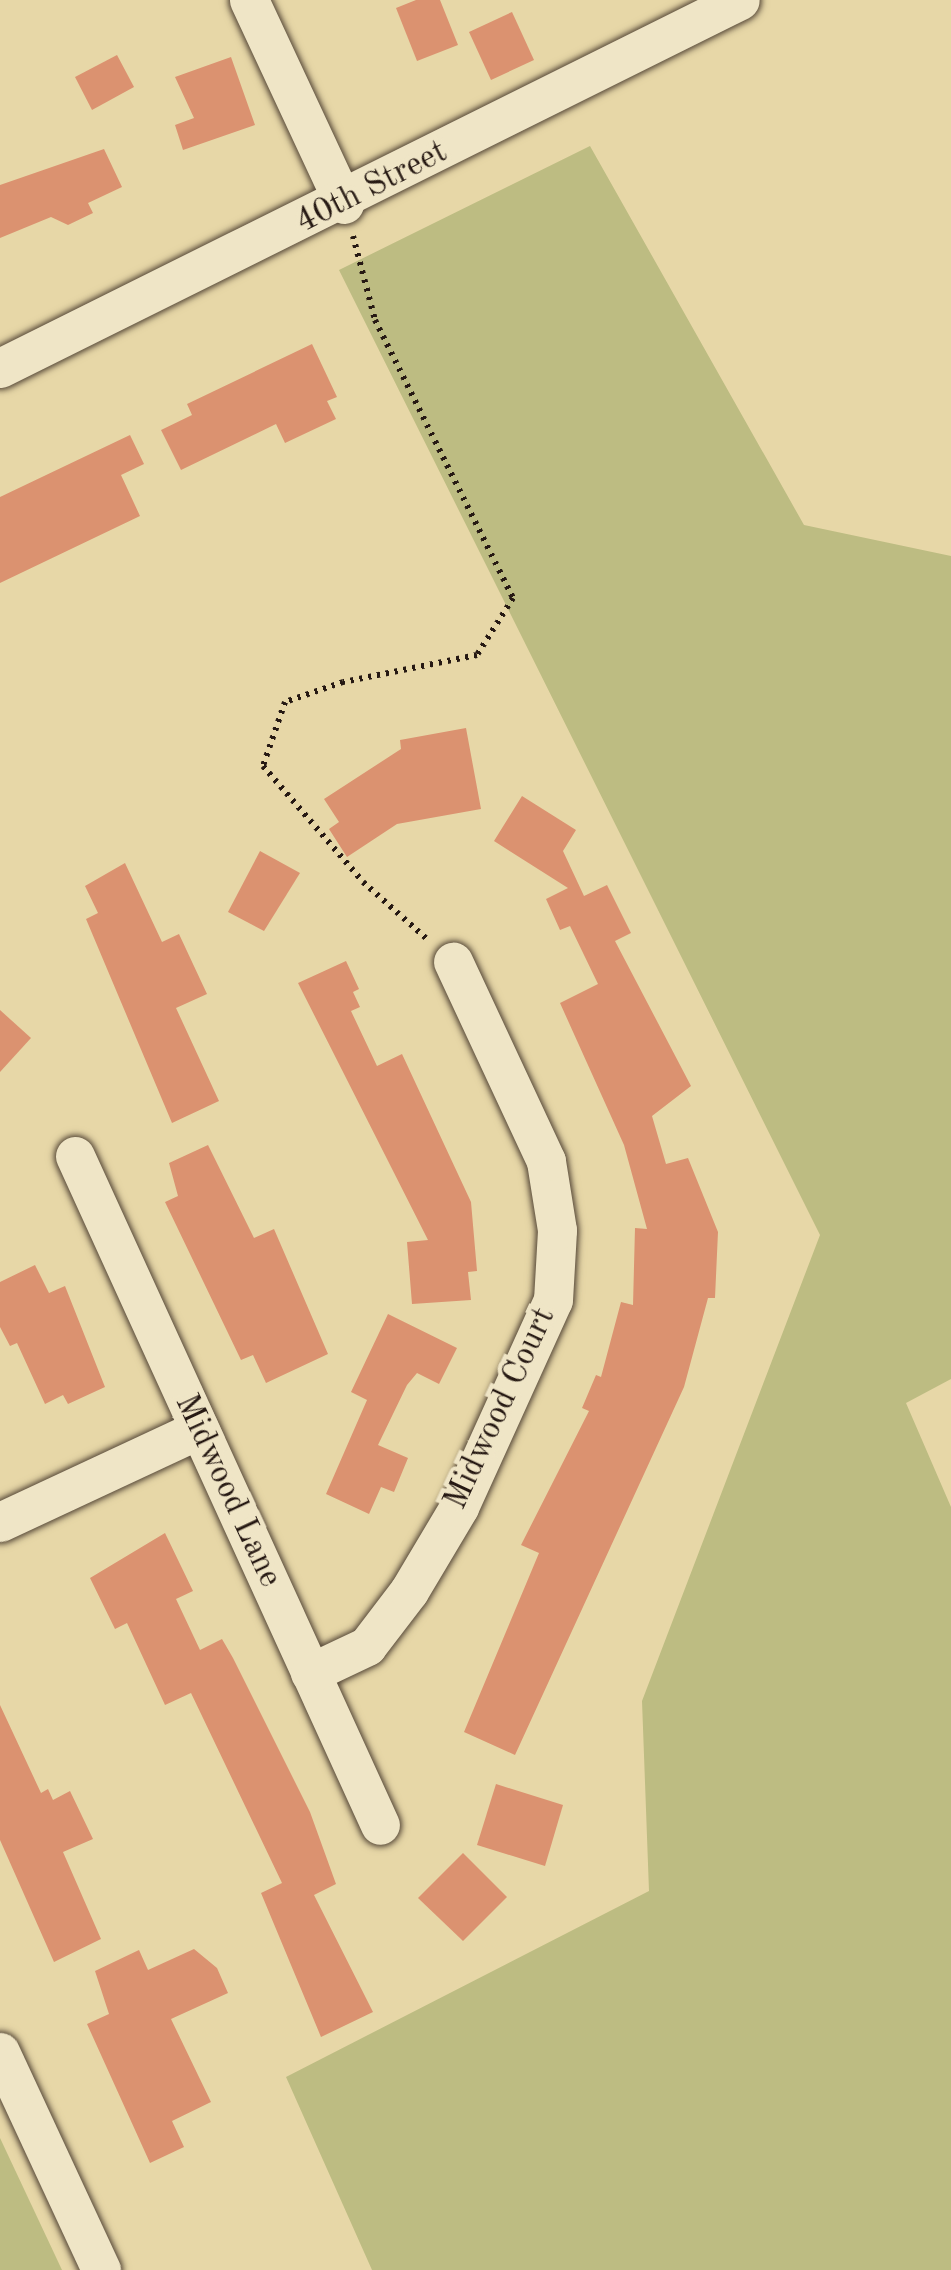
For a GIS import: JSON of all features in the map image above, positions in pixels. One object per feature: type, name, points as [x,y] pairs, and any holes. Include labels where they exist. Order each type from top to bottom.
[{"type":"street","points":[[249,0],[344,204]]},
{"type":"street","name":"40th Street","points":[[0,368],[344,204],[740,0]]},
{"type":"street","name":"Midwood Court","points":[[310,1673],[367,1646],[409,1591],[459,1507],[553,1300],[556,1230],[546,1161],[453,962]]},
{"type":"street","name":"Midwood Lane","points":[[75,1156],[380,1825]]},
{"type":"street","points":[[0,1522],[200,1429]]},
{"type":"street","points":[[0,2052],[101,2270]]},
{"type":"path","points":[[344,204],[375,320],[513,598],[477,655],[285,702],[263,766],[363,882],[453,962]]},
{"type":"shaded area","points":[[590,146],[804,525],[951,556],[951,1379],[906,1403],[951,1507],[951,2270],[372,2270],[286,2077],[649,1891],[642,1701],[820,1235],[339,270]]},
{"type":"shaded area","points":[[0,2138],[62,2270],[0,2270]]},
{"type":"building","points":[[416,0],[440,0],[458,45],[417,61],[396,8]]},
{"type":"building","points":[[512,12],[534,60],[491,80],[469,32]]},
{"type":"building","points":[[117,55],[134,87],[92,110],[75,77]]},
{"type":"building","points":[[231,57],[255,125],[183,150],[175,125],[194,118],[175,77]]},
{"type":"building","points":[[104,149],[122,187],[88,203],[93,213],[68,225],[51,217],[0,238],[0,185]]},
{"type":"building","points":[[312,344],[337,397],[327,401],[336,419],[285,443],[276,424],[181,470],[161,430],[192,415],[187,404]]},
{"type":"building","points":[[130,435],[144,464],[121,475],[140,516],[0,583],[0,497]]},
{"type":"building","points":[[466,728],[481,809],[397,824],[347,857],[329,829],[339,822],[324,799],[401,749],[400,740]]},
{"type":"building","points":[[522,796],[576,830],[563,851],[584,896],[607,885],[631,933],[615,941],[691,1086],[652,1116],[666,1164],[688,1158],[718,1232],[715,1298],[708,1298],[684,1387],[515,1755],[464,1732],[539,1553],[521,1545],[589,1411],[582,1408],[596,1375],[601,1377],[621,1302],[633,1305],[635,1228],[647,1229],[624,1145],[560,1003],[598,984],[570,926],[560,930],[546,899],[568,888],[494,841]]},
{"type":"building","points":[[260,851],[300,873],[264,931],[228,912]]},
{"type":"building","points":[[125,863],[162,942],[179,934],[207,994],[176,1008],[219,1101],[172,1123],[86,919],[98,913],[85,886]]},
{"type":"building","points":[[346,961],[359,989],[353,992],[360,1007],[351,1011],[377,1066],[402,1054],[471,1202],[477,1271],[468,1272],[471,1300],[412,1304],[407,1242],[428,1240],[298,983]]},
{"type":"building","points":[[0,1010],[31,1038],[0,1072]]},
{"type":"building","points":[[208,1145],[254,1238],[274,1229],[328,1354],[266,1383],[253,1355],[241,1360],[165,1202],[178,1196],[169,1163]]},
{"type":"building","points":[[35,1265],[49,1293],[65,1286],[105,1387],[68,1404],[63,1395],[45,1404],[17,1343],[10,1346],[0,1327],[0,1282]]},
{"type":"building","points":[[388,1314],[457,1348],[439,1384],[417,1373],[407,1385],[378,1445],[408,1458],[394,1492],[381,1487],[369,1514],[326,1494],[367,1400],[351,1392]]},
{"type":"building","points":[[165,1533],[193,1591],[176,1599],[200,1650],[222,1639],[310,1812],[336,1884],[314,1895],[373,2012],[321,2037],[261,1893],[282,1883],[191,1693],[165,1705],[127,1623],[115,1629],[90,1578]]},
{"type":"building","points":[[0,1705],[41,1793],[48,1789],[53,1800],[70,1791],[93,1839],[63,1852],[101,1939],[54,1962],[0,1840]]},
{"type":"building","points":[[496,1784],[563,1805],[545,1866],[477,1845]]},
{"type":"building","points":[[463,1853],[507,1897],[463,1941],[418,1898]]},
{"type":"building","points":[[194,1949],[217,1968],[228,1993],[171,2019],[211,2102],[172,2121],[184,2147],[150,2163],[87,2024],[109,2014],[95,1971],[139,1950],[148,1970]]}]
